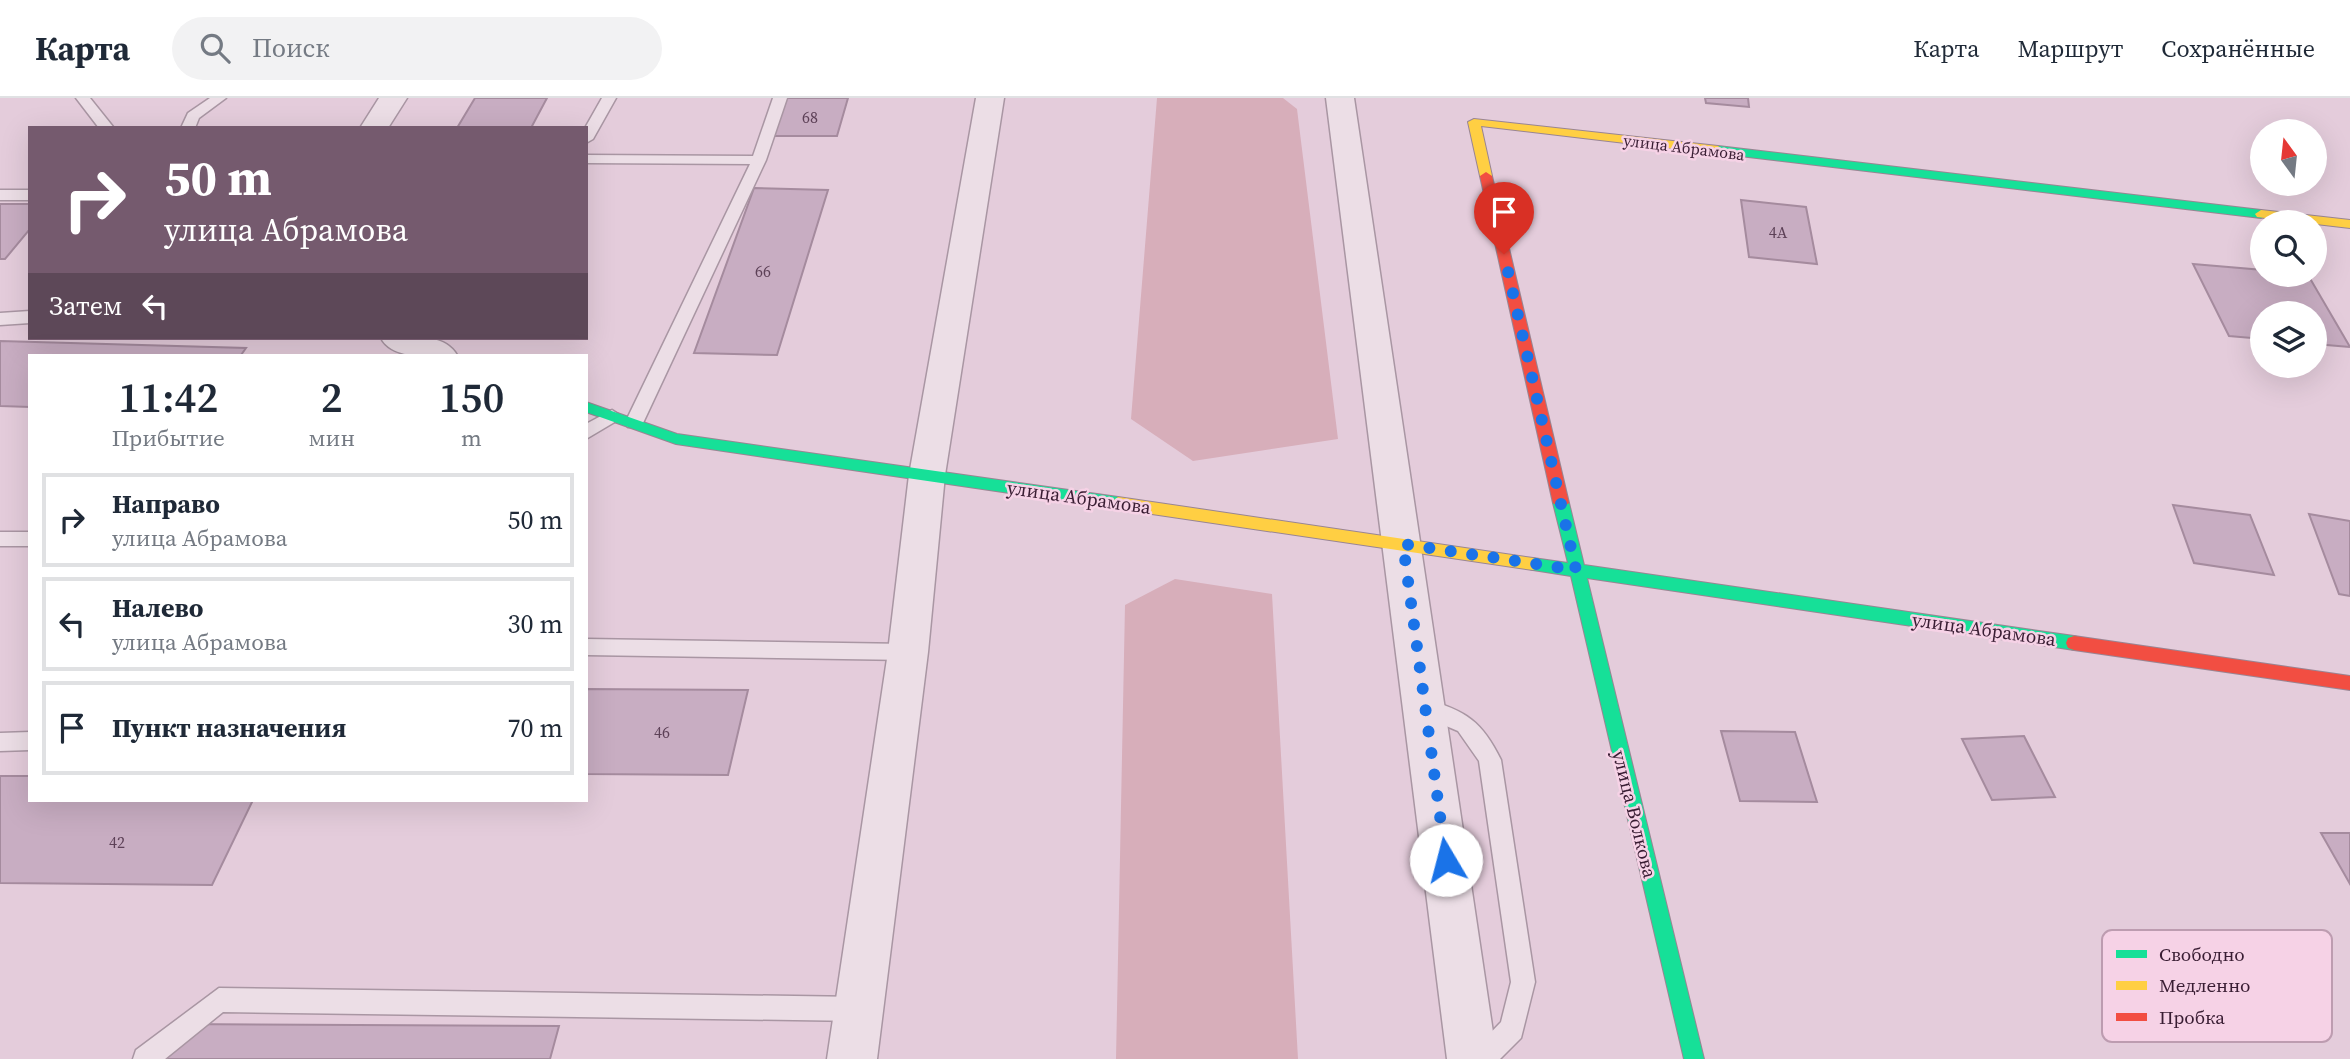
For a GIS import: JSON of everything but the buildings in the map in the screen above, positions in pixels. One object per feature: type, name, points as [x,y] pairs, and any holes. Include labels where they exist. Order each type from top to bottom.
[{"type":"street","points":[[375,126],[393,98]]},
{"type":"street","points":[[852,1059],[908,652],[928,475],[990,98]]},
{"type":"street","points":[[1340,98],[1472,1059]]},
{"type":"street","name":"улица Абрамова","points":[[1576,570],[1474,122],[2350,224]]},
{"type":"street","points":[[402,340],[437,354]]},
{"type":"street","name":"улица Абрамова","points":[[588,408],[676,439],[2350,683]]},
{"type":"street","name":"улица Волкова","points":[[1576,570],[1694,1059]]},
{"type":"lane","points":[[83,98],[105,126]]},
{"type":"lane","points":[[189,126],[193,116],[219,98]]},
{"type":"lane","points":[[588,135],[609,98]]},
{"type":"lane","points":[[634,423],[759,160],[780,98]]},
{"type":"lane","points":[[588,159],[759,160]]},
{"type":"lane","points":[[0,195],[28,195]]},
{"type":"lane","points":[[0,319],[28,317]]},
{"type":"lane","points":[[588,432],[612,416]]},
{"type":"lane","points":[[0,540],[28,540]]},
{"type":"lane","points":[[588,647],[908,652]]},
{"type":"lane","points":[[1425,708],[1453,715],[1476,731],[1490,760],[1523,982],[1511,1029],[1483,1059]]},
{"type":"lane","points":[[0,742],[28,741]]},
{"type":"lane","points":[[145,1059],[219,1000],[860,1009]]},
{"type":"shaded area","points":[[1157,98],[1283,98],[1297,109],[1338,439],[1193,461],[1131,419]]},
{"type":"shaded area","points":[[1175,579],[1272,594],[1298,1059],[1116,1059],[1125,605]]},
{"type":"traffic: fast","points":[[1718,150],[2250,213]]},
{"type":"traffic: fast","points":[[588,408],[676,439],[1118,503]]},
{"type":"traffic: fast","points":[[1561,503],[1694,1059]]},
{"type":"traffic: fast","points":[[1533,564],[2074,643]]},
{"type":"traffic: slow","points":[[1486,176],[1474,122],[1718,150]]},
{"type":"traffic: slow","points":[[2327,221],[2350,224]]},
{"type":"traffic: slow","points":[[1118,503],[1533,564]]},
{"type":"traffic: jam","points":[[1486,176],[1561,503]]},
{"type":"traffic: jam","points":[[2074,643],[2350,683]]},
{"type":"route","points":[[1446,860],[1403,544],[1576,570],[1504,254]]}]
